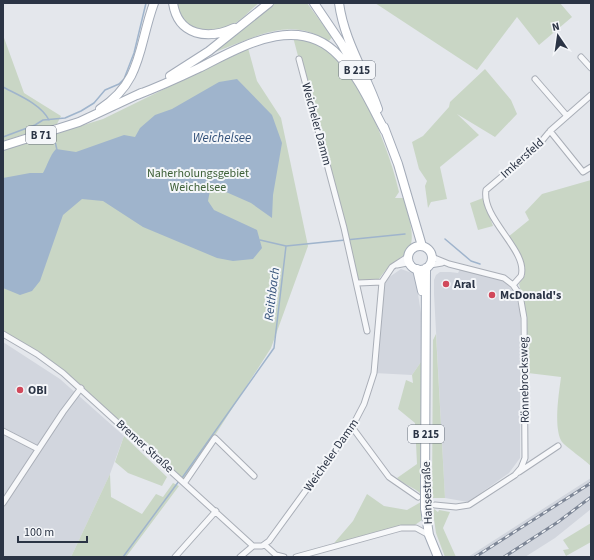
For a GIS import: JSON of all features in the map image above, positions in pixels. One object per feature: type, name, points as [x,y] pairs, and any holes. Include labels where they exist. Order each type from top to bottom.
[{"type":"main road","points":[[79,122],[107,104],[121,92],[131,78],[138,61],[148,18],[154,3]]},
{"type":"main road","points":[[173,3],[176,14],[182,24],[190,30],[201,34],[222,34],[249,21]]},
{"type":"main road","name":"B 71","points":[[3,146],[79,122],[137,95],[184,68],[249,21],[269,3]]},
{"type":"main road","name":"B 215","points":[[314,3],[351,58],[368,91],[398,164],[410,206],[419,247]]},
{"type":"main road","points":[[339,3],[344,29],[369,84],[385,131]]},
{"type":"main road","points":[[137,95],[165,85],[253,42],[274,36],[303,36],[321,43],[338,55],[356,76],[385,131]]},
{"type":"main road","points":[[409,256],[419,247],[428,249],[429,263],[414,267]]},
{"type":"main road","name":"Hansestraße","points":[[409,256],[414,267],[426,308]]},
{"type":"main road","name":"Hansestraße","points":[[429,263],[426,308],[422,495],[429,535],[438,557]]},
{"type":"street","points":[[581,56],[591,68]]},
{"type":"street","name":"Weicheler Damm","points":[[299,59],[348,243],[358,283],[367,331]]},
{"type":"street","points":[[535,79],[567,116]]},
{"type":"street","points":[[550,131],[591,95]]},
{"type":"street","name":"Imkersfeld","points":[[513,285],[521,276],[521,264],[508,240],[499,228],[485,196],[486,190],[536,148],[550,131],[583,172],[591,167]]},
{"type":"street","name":"Weicheler Damm","points":[[265,545],[352,428],[364,404],[374,373],[382,282],[392,267],[409,256]]},
{"type":"street","points":[[392,267],[403,263],[414,267]]},
{"type":"street","points":[[429,263],[450,264],[498,275],[513,285]]},
{"type":"street","points":[[358,283],[382,282]]},
{"type":"street","name":"Rönnebrocksweg","points":[[513,285],[520,295],[523,307],[525,458],[521,468],[515,475]]},
{"type":"street","name":"Bremer Straße","points":[[3,334],[37,354],[81,388],[253,546]]},
{"type":"street","points":[[3,503],[38,449],[81,388]]},
{"type":"street","points":[[352,428],[389,477],[422,495]]},
{"type":"street","points":[[3,431],[38,449]]},
{"type":"street","points":[[184,482],[215,438],[254,476]]},
{"type":"street","name":"Rönnebrocksweg","points":[[435,505],[456,507],[469,505],[558,446]]},
{"type":"street","points":[[175,557],[216,511]]},
{"type":"street","points":[[296,557],[401,528],[416,528],[429,535]]},
{"type":"street","points":[[240,557],[253,546],[265,545],[276,556],[284,557]]},
{"type":"shaded area","points":[[401,269],[415,274],[422,320],[423,359],[412,375],[374,373],[382,282]]},
{"type":"shaded area","points":[[460,269],[505,282],[515,293],[520,311],[520,458],[509,473],[468,502],[445,498],[434,294],[434,280],[436,275],[440,272],[458,273]]},
{"type":"shaded area","points":[[3,342],[60,379],[124,436],[110,474],[71,557],[3,557]]},
{"type":"shaded area","points":[[591,478],[591,509],[555,538],[525,557],[468,557]]},
{"type":"green space","points":[[176,3],[259,3],[236,23],[224,29],[206,30],[198,29],[183,20]]},
{"type":"green space","points":[[275,3],[307,3],[332,37],[329,41],[309,32],[297,30],[273,31],[261,34],[215,52]]},
{"type":"green space","points":[[375,3],[560,3],[572,17],[539,45],[517,17],[477,70]]},
{"type":"green space","points":[[3,35],[24,93],[61,116],[57,124],[3,141]]},
{"type":"green space","points":[[293,37],[307,40],[328,51],[345,66],[352,75],[367,103],[389,158],[399,192],[395,198],[404,198],[410,220],[412,236],[409,250],[383,273],[377,282],[358,283]]},
{"type":"green space","name":"Naherholungsgebiet Weichelsee","points":[[248,48],[257,81],[281,118],[308,246],[271,348],[185,482],[63,373],[3,334],[3,150],[103,119]]},
{"type":"green space","points":[[485,69],[511,100],[517,114],[495,137],[457,114],[479,135],[440,167],[447,199],[431,202],[428,208],[425,186],[427,181],[419,169],[412,142],[423,136],[449,107],[450,102]]},
{"type":"green space","points":[[591,180],[591,466],[564,444],[559,436],[557,410],[561,377],[528,373],[526,312],[519,284],[525,275],[521,259],[508,237],[529,220],[525,212],[542,194]]},
{"type":"green space","points":[[483,198],[493,226],[478,230],[470,203]]},
{"type":"green space","points":[[436,334],[445,498],[432,498],[433,340]]},
{"type":"green space","points":[[423,359],[421,494],[397,478],[417,464],[415,423],[398,409],[406,380],[413,383],[412,375]]},
{"type":"green space","points":[[124,436],[167,477],[162,486],[128,473],[115,462]]},
{"type":"green space","points":[[110,474],[111,497],[142,514],[156,494],[163,497],[173,483],[179,486],[126,557],[71,557]]},
{"type":"green space","points":[[367,494],[384,506],[407,510],[421,502],[422,520],[412,527],[329,549],[353,521]]},
{"type":"green space","points":[[434,509],[438,512],[439,510],[450,512],[443,528],[456,557],[445,557],[436,533],[433,512]]},
{"type":"green space","points":[[591,523],[591,542],[566,556],[563,550],[569,549],[563,540]]},
{"type":"water","name":"Weichelsee","points":[[237,79],[272,115],[282,143],[273,195],[272,218],[251,203],[217,188],[210,190],[208,201],[214,210],[257,230],[262,248],[253,259],[233,261],[217,258],[143,227],[103,201],[82,199],[63,215],[40,281],[32,291],[20,295],[3,288],[3,178],[30,173],[43,173],[50,157],[56,149],[76,152],[124,135],[135,137],[140,128],[155,115],[172,109],[219,82]]},
{"type":"waterway","name":"Reithbach","points":[[3,137],[35,125],[43,120],[65,118],[81,111],[94,103],[105,90],[119,84],[124,79],[134,53],[146,3]]},
{"type":"waterway","points":[[3,87],[41,109],[49,120]]},
{"type":"waterway","name":"Reithbach","points":[[54,137],[57,150]]},
{"type":"waterway","points":[[286,246],[405,234]]},
{"type":"waterway","points":[[445,239],[471,261],[480,264]]},
{"type":"waterway","name":"Reithbach","points":[[182,478],[274,348],[286,246],[260,240]]},
{"type":"waterway","name":"Reithbach","points":[[123,557],[179,481]]},
{"type":"railway","points":[[475,557],[591,483]]},
{"type":"railway","points":[[504,557],[558,522],[591,497]]},
{"type":"place","name":"Aral","points":[[446,284]]},
{"type":"place","name":"McDonald's","points":[[492,295]]},
{"type":"place","name":"OBI","points":[[20,390]]}]
